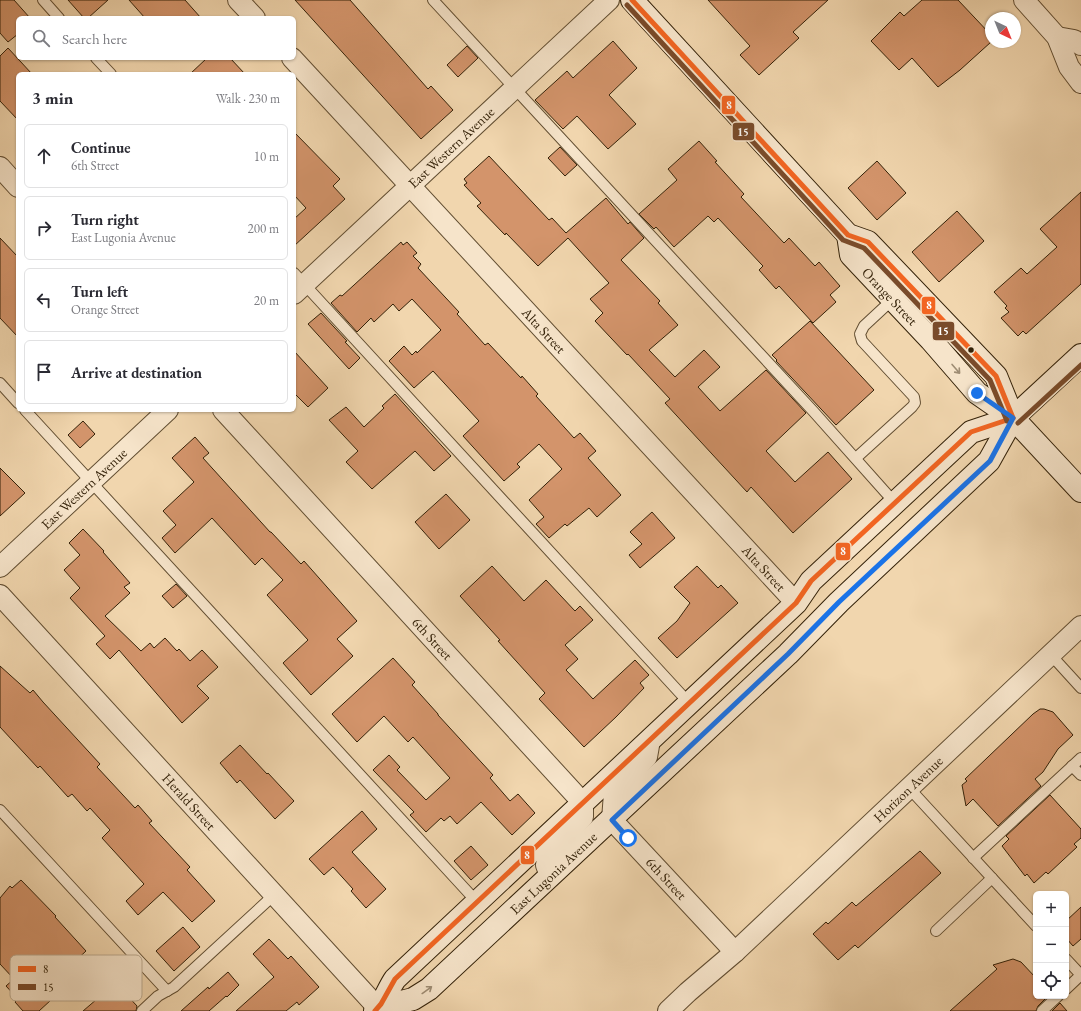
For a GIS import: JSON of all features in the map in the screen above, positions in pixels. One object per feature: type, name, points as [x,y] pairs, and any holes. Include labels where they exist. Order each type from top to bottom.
[{"type":"main road","name":"Orange Street","points":[[632,0],[848,235],[868,242],[996,376],[1013,418]]},
{"type":"main road","name":"Orange Street","points":[[848,235],[851,255],[931,340],[977,393],[1013,418],[1081,491]]},
{"type":"main road","points":[[377,1009],[395,979],[796,603],[811,581],[895,502],[972,432],[1013,418],[1081,355]]},
{"type":"main road","name":"East Lugonia Avenue","points":[[377,1009],[413,999],[429,989],[612,820],[788,654],[839,602],[990,461],[1013,418]]},
{"type":"street","points":[[238,0],[253,16]]},
{"type":"street","name":"East Western Avenue","points":[[298,284],[410,186],[608,0]]},
{"type":"street","points":[[1024,0],[1057,37],[1069,68],[1081,83]]},
{"type":"street","points":[[1057,37],[1074,40],[1081,45]]},
{"type":"street","name":"Alta Street","points":[[294,60],[796,603]]},
{"type":"street","points":[[0,167],[16,185]]},
{"type":"street","name":"East Western Avenue","points":[[0,567],[166,412]]},
{"type":"street","name":"6th Street","points":[[225,412],[583,803]]},
{"type":"street","name":"Herald Street","points":[[0,595],[377,1009]]},
{"type":"street","name":"Horizon Avenue","points":[[668,1011],[735,952],[1081,626]]},
{"type":"street","points":[[612,820],[614,793],[647,757],[650,740]]},
{"type":"street","points":[[550,876],[546,864],[548,855],[583,817],[583,803]]},
{"type":"street","name":"6th Street","points":[[612,820],[735,952]]},
{"type":"lane","points":[[43,0],[57,16]]},
{"type":"lane","points":[[433,0],[895,502]]},
{"type":"lane","points":[[98,60],[109,72]]},
{"type":"lane","points":[[298,284],[690,704]]},
{"type":"lane","points":[[856,458],[915,403],[914,397],[862,341],[860,334],[864,326],[892,300]]},
{"type":"lane","points":[[0,383],[16,401]]},
{"type":"lane","points":[[27,412],[477,902]]},
{"type":"lane","points":[[1050,655],[1081,688]]},
{"type":"lane","points":[[973,858],[1081,758]]},
{"type":"lane","points":[[1072,766],[1081,775]]},
{"type":"lane","points":[[909,788],[1033,923]]},
{"type":"lane","points":[[0,810],[134,955]]},
{"type":"lane","points":[[936,931],[992,878]]},
{"type":"lane","points":[[142,1011],[158,996],[174,987],[274,895]]},
{"type":"lane","points":[[1069,962],[1081,975],[1069,986]]},
{"type":"lane","points":[[142,964],[167,991]]},
{"type":"lane","points":[[1042,1011],[1055,999]]},
{"type":"building","points":[[0,0],[14,0],[28,16],[16,16],[16,36],[8,42],[0,33]]},
{"type":"building","points":[[68,0],[108,0],[90,16],[82,16]]},
{"type":"building","points":[[129,0],[185,0],[199,16],[143,16]]},
{"type":"building","points":[[295,0],[350,0],[428,89],[431,86],[453,110],[421,139]]},
{"type":"building","points":[[708,0],[828,0],[793,32],[799,38],[759,75],[740,55],[750,46]]},
{"type":"building","points":[[922,0],[958,0],[985,29],[985,47],[938,87],[912,58],[899,70],[871,41],[900,12],[904,16]]},
{"type":"building","points":[[613,41],[637,68],[609,95],[636,124],[608,149],[577,116],[563,129],[535,100],[567,71],[573,78]]},
{"type":"building","points":[[467,46],[478,58],[458,77],[447,65]]},
{"type":"building","points":[[8,48],[16,57],[16,60],[19,60],[30,72],[16,72],[16,118],[0,101],[0,56]]},
{"type":"building","points":[[205,60],[232,60],[243,72],[192,72]]},
{"type":"building","points":[[296,134],[340,179],[333,186],[345,199],[296,244],[296,217],[306,208],[296,197]]},
{"type":"building","points":[[699,141],[717,161],[715,162],[744,194],[741,197],[784,243],[789,238],[815,266],[819,262],[840,286],[830,295],[836,302],[813,323],[779,286],[776,289],[759,270],[763,266],[718,218],[714,222],[708,216],[674,247],[656,227],[654,229],[639,214],[677,180],[668,169]]},
{"type":"building","points":[[560,147],[577,165],[565,176],[548,158]]},
{"type":"building","points":[[489,156],[549,220],[552,218],[566,233],[606,198],[628,224],[630,222],[644,238],[621,260],[660,301],[658,303],[678,325],[649,350],[675,377],[704,350],[720,367],[698,387],[720,411],[766,370],[806,413],[766,451],[795,482],[828,452],[852,479],[793,533],[751,487],[747,492],[665,403],[670,399],[595,321],[603,313],[590,299],[609,283],[568,238],[538,266],[477,206],[481,203],[464,185],[467,183],[464,179]]},
{"type":"building","points":[[877,161],[906,193],[877,220],[848,188]]},
{"type":"building","points":[[1081,192],[1081,284],[1026,334],[1023,331],[1018,336],[1001,318],[1009,312],[1005,308],[1007,306],[994,292],[1021,268],[1027,274],[1057,247],[1040,229]]},
{"type":"building","points":[[957,211],[984,241],[939,282],[912,252]]},
{"type":"building","points":[[0,238],[16,255],[16,335],[0,318]]},
{"type":"building","points":[[401,242],[403,245],[407,242],[417,253],[413,256],[421,264],[418,268],[459,312],[457,314],[485,345],[488,343],[521,378],[522,376],[538,394],[536,396],[574,438],[580,433],[596,451],[588,458],[621,495],[597,517],[589,508],[567,526],[565,524],[549,538],[536,524],[544,517],[529,500],[562,469],[539,444],[517,464],[520,467],[504,481],[463,436],[479,421],[433,371],[414,388],[389,361],[404,346],[412,355],[416,351],[417,353],[441,330],[412,299],[399,311],[393,304],[374,322],[371,318],[357,332],[331,303],[340,295],[342,296]]},
{"type":"building","points":[[321,313],[347,341],[345,342],[360,358],[349,369],[308,324]]},
{"type":"building","points":[[810,321],[874,390],[836,425],[772,355]]},
{"type":"building","points":[[296,353],[328,388],[308,407],[296,395]]},
{"type":"building","points":[[395,394],[451,456],[434,471],[415,451],[372,489],[346,462],[358,451],[329,420],[346,407],[364,427],[384,408],[382,406]]},
{"type":"building","points":[[83,421],[95,434],[80,448],[68,435]]},
{"type":"building","points":[[195,437],[209,453],[203,458],[301,564],[304,561],[357,621],[337,639],[353,656],[311,695],[283,663],[308,640],[267,595],[283,580],[262,558],[255,565],[212,518],[175,553],[162,538],[176,525],[163,511],[194,482],[172,458]]},
{"type":"building","points":[[0,468],[25,493],[0,516]]},
{"type":"building","points":[[446,494],[470,520],[439,549],[415,522]]},
{"type":"building","points":[[652,512],[675,538],[640,568],[629,555],[642,544],[630,532]]},
{"type":"building","points":[[83,529],[104,551],[103,552],[130,583],[124,587],[130,593],[105,616],[141,651],[150,643],[154,648],[165,638],[177,651],[179,649],[190,661],[202,650],[218,667],[197,686],[209,698],[182,723],[119,650],[110,659],[96,644],[105,636],[70,598],[80,588],[64,570],[80,555],[69,543]]},
{"type":"building","points":[[492,566],[524,601],[546,580],[575,611],[580,606],[593,620],[565,645],[578,659],[566,670],[593,699],[635,660],[649,675],[640,683],[644,688],[584,747],[539,699],[545,693],[460,596]]},
{"type":"building","points":[[697,566],[718,588],[721,585],[738,603],[677,658],[658,638],[677,621],[690,603],[674,587]]},
{"type":"building","points":[[176,584],[187,596],[173,608],[162,596]]},
{"type":"building","points":[[393,658],[415,682],[412,685],[493,775],[490,778],[510,801],[518,794],[535,813],[512,835],[481,802],[457,824],[450,816],[444,821],[441,818],[426,832],[410,815],[414,812],[373,770],[389,755],[400,767],[397,770],[426,800],[450,778],[413,737],[408,742],[384,716],[357,742],[332,714]]},
{"type":"building","points":[[0,666],[30,693],[33,690],[100,764],[97,767],[135,808],[138,805],[152,821],[149,823],[190,867],[187,870],[215,901],[192,922],[163,892],[138,915],[126,901],[144,884],[102,838],[110,830],[90,808],[87,811],[72,794],[68,797],[40,766],[38,768],[0,727]]},
{"type":"building","points":[[1040,709],[1053,712],[1073,735],[1058,749],[1043,772],[1035,779],[1041,786],[998,826],[973,799],[966,806],[962,785],[967,781],[965,779]]},
{"type":"building","points":[[240,745],[294,801],[275,819],[240,780],[237,783],[220,763]]},
{"type":"building","points":[[1050,795],[1081,829],[1081,838],[1074,844],[1077,847],[1048,874],[1046,872],[1034,883],[1027,874],[1025,876],[1002,846],[1009,839],[1006,836]]},
{"type":"building","points":[[362,811],[377,829],[352,852],[386,889],[366,908],[351,891],[353,889],[333,867],[324,875],[309,859]]},
{"type":"building","points":[[471,846],[488,865],[471,880],[454,861]]},
{"type":"building","points":[[920,851],[941,873],[858,948],[855,945],[838,960],[813,934],[826,922],[828,924],[852,902],[856,906]]},
{"type":"building","points":[[21,880],[56,916],[55,917],[86,951],[82,955],[10,955],[10,975],[0,964],[0,898],[10,886],[12,888]]},
{"type":"building","points":[[1081,907],[1081,939],[1073,946],[1069,941],[1069,918]]},
{"type":"building","points":[[183,927],[200,947],[174,971],[156,951]]},
{"type":"building","points":[[269,939],[288,959],[291,956],[319,987],[299,1005],[297,1002],[286,1011],[236,1011],[274,977],[253,954]]},
{"type":"building","points":[[1013,959],[1021,962],[1033,975],[1033,999],[1045,999],[1038,1006],[1036,1011],[950,1011],[997,969],[993,965]]},
{"type":"building","points":[[228,972],[239,985],[227,997],[226,996],[209,1011],[181,1011],[208,987],[209,989]]},
{"type":"building","points":[[10,982],[10,990],[6,986]]},
{"type":"building","points":[[50,1001],[39,1011],[23,1011],[15,1002]]},
{"type":"building","points":[[95,1001],[132,1001],[137,1006],[136,1011],[83,1011]]},
{"type":"building","points":[[1060,1003],[1067,1011],[1052,1011]]},
{"type":"transit line","name":"8","points":[[632,0],[848,235],[868,242],[996,376],[1013,418]]},
{"type":"transit line","name":"15","points":[[627,5],[843,240],[864,248],[990,380],[1007,421]]},
{"type":"transit line","name":"15","points":[[1018,423],[1081,365]]},
{"type":"transit line","name":"8","points":[[375,1011],[381,1004],[395,979],[796,603],[811,581],[971,432],[1013,418]]},
{"type":"route","points":[[628,838],[612,820],[788,654],[839,602],[990,461],[1013,418],[977,393]]}]
